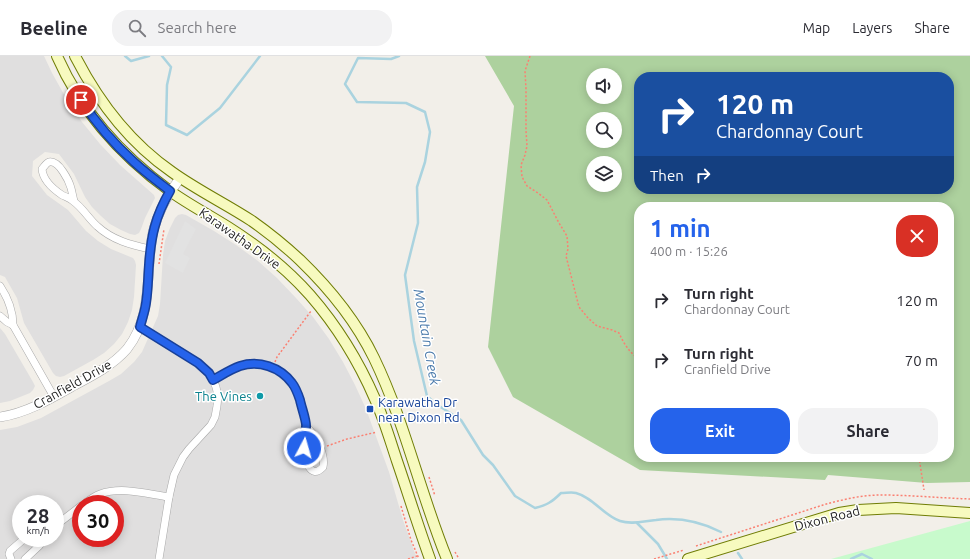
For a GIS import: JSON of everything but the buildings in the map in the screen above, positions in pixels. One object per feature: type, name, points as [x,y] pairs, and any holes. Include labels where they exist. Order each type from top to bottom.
[{"type":"main road","name":"Karawatha Drive","points":[[57,56],[71,85],[91,115],[135,164],[170,191],[228,227],[269,257],[310,295],[329,318],[347,345],[376,400],[430,559]]},
{"type":"main road","name":"Karawatha Drive","points":[[75,56],[98,96],[119,123],[142,147],[180,178],[252,221],[285,246],[321,282],[339,303],[373,357],[408,444],[430,515],[447,559]]},
{"type":"main road","name":"Dixon Road","points":[[688,559],[818,518],[845,512],[877,508],[896,508],[970,513]]},
{"type":"street","points":[[74,201],[67,178],[61,169],[55,164],[49,162],[42,169],[42,174],[52,188],[74,201],[97,227],[110,236],[124,243],[150,250]]},
{"type":"street","name":"Cranfield Drive","points":[[0,417],[19,412],[54,397],[112,364],[128,348],[136,336],[144,316],[153,231],[162,205],[180,178]]},
{"type":"street","points":[[0,286],[8,300],[13,325],[54,397]]},
{"type":"street","points":[[0,316],[13,325]]},
{"type":"street","points":[[140,327],[198,363],[209,373],[216,387],[218,396],[215,417],[211,425],[183,457],[174,475],[159,559]]},
{"type":"street","points":[[213,380],[241,366],[251,364],[260,364],[272,367],[287,377],[293,384],[301,404],[306,426],[304,433],[304,453],[310,469],[315,472],[323,467],[324,464],[318,443],[311,430],[306,426]]},
{"type":"street","points":[[97,495],[116,490],[124,490],[169,497]]},
{"type":"street","points":[[64,519],[72,513]]},
{"type":"street","points":[[12,559],[9,554],[15,547]]},
{"type":"street","points":[[25,559],[38,547]]},
{"type":"path","points":[[530,56],[525,71],[527,146],[521,166],[522,177],[527,186],[546,200],[567,236],[568,249],[566,256],[579,307],[597,326],[619,333],[623,343],[634,355]]},
{"type":"path","points":[[159,264],[164,230]]},
{"type":"path","points":[[272,367],[277,356],[311,311]]},
{"type":"path","points":[[330,445],[347,439],[377,432]]},
{"type":"path","points":[[920,462],[924,490]]},
{"type":"path","points":[[454,551],[459,559]]},
{"type":"path","points":[[654,559],[673,553]]},
{"type":"path","points":[[408,559],[418,556]]},
{"type":"shaded area","points":[[0,56],[44,56],[66,98],[82,122],[120,165],[154,195],[155,198],[139,233],[135,235],[130,234],[110,224],[92,207],[85,197],[74,174],[59,154],[45,152],[33,161],[32,176],[47,195],[68,210],[86,231],[98,241],[111,249],[133,258],[136,265],[132,310],[122,334],[104,353],[60,377],[53,373],[24,323],[17,298],[5,277],[0,275]]},
{"type":"shaded area","points":[[178,215],[186,215],[236,245],[258,261],[296,298],[313,317],[329,339],[343,362],[366,409],[389,472],[403,520],[417,559],[0,559],[0,430],[17,427],[41,418],[121,374],[134,362],[142,352],[158,316],[165,241],[175,218]]},
{"type":"shaded area","points":[[185,221],[196,229],[183,254],[190,258],[183,273],[165,263]]},
{"type":"shaded area","points":[[0,328],[35,386],[30,393],[10,401],[0,403]]},
{"type":"green space","points":[[485,56],[970,56],[970,482],[927,483],[828,475],[825,480],[640,470],[513,397],[488,347],[514,106]]},
{"type":"green space","points":[[970,521],[970,559],[831,559]]},
{"type":"waterway","name":"Mountain Creek","points":[[125,56],[131,61],[149,56]]},
{"type":"waterway","name":"Mountain Creek","points":[[162,56],[171,67],[167,85],[166,125],[187,135],[220,108],[260,56]]},
{"type":"waterway","name":"Mountain Creek","points":[[399,56],[391,59],[358,58],[345,84],[357,102],[406,103],[425,112],[430,132],[425,162],[417,187],[418,223],[405,275],[414,341],[427,396],[436,404],[461,420],[483,455],[493,465],[515,496],[535,508],[549,503],[561,493],[574,493],[582,495],[608,515],[620,521],[634,523],[673,519],[706,525],[721,532]]},
{"type":"waterway","points":[[637,523],[658,544],[667,559]]},
{"type":"waterway","name":"Mountain Creek","points":[[738,553],[742,559]]},
{"type":"waterway","name":"Mountain Creek","points":[[851,559],[862,554],[872,559]]},
{"type":"place","name":"The Vines","points":[[260,396]]},
{"type":"place","name":"Karawatha Dr near Dixon Rd","points":[[370,409]]},
{"type":"route","points":[[81,100],[91,115],[115,144],[135,164],[170,191],[162,205],[153,231],[146,304],[140,327],[198,363],[209,373],[213,380],[241,366],[251,364],[260,364],[272,367],[287,377],[293,384],[301,404],[306,426],[304,433],[304,448]]}]
